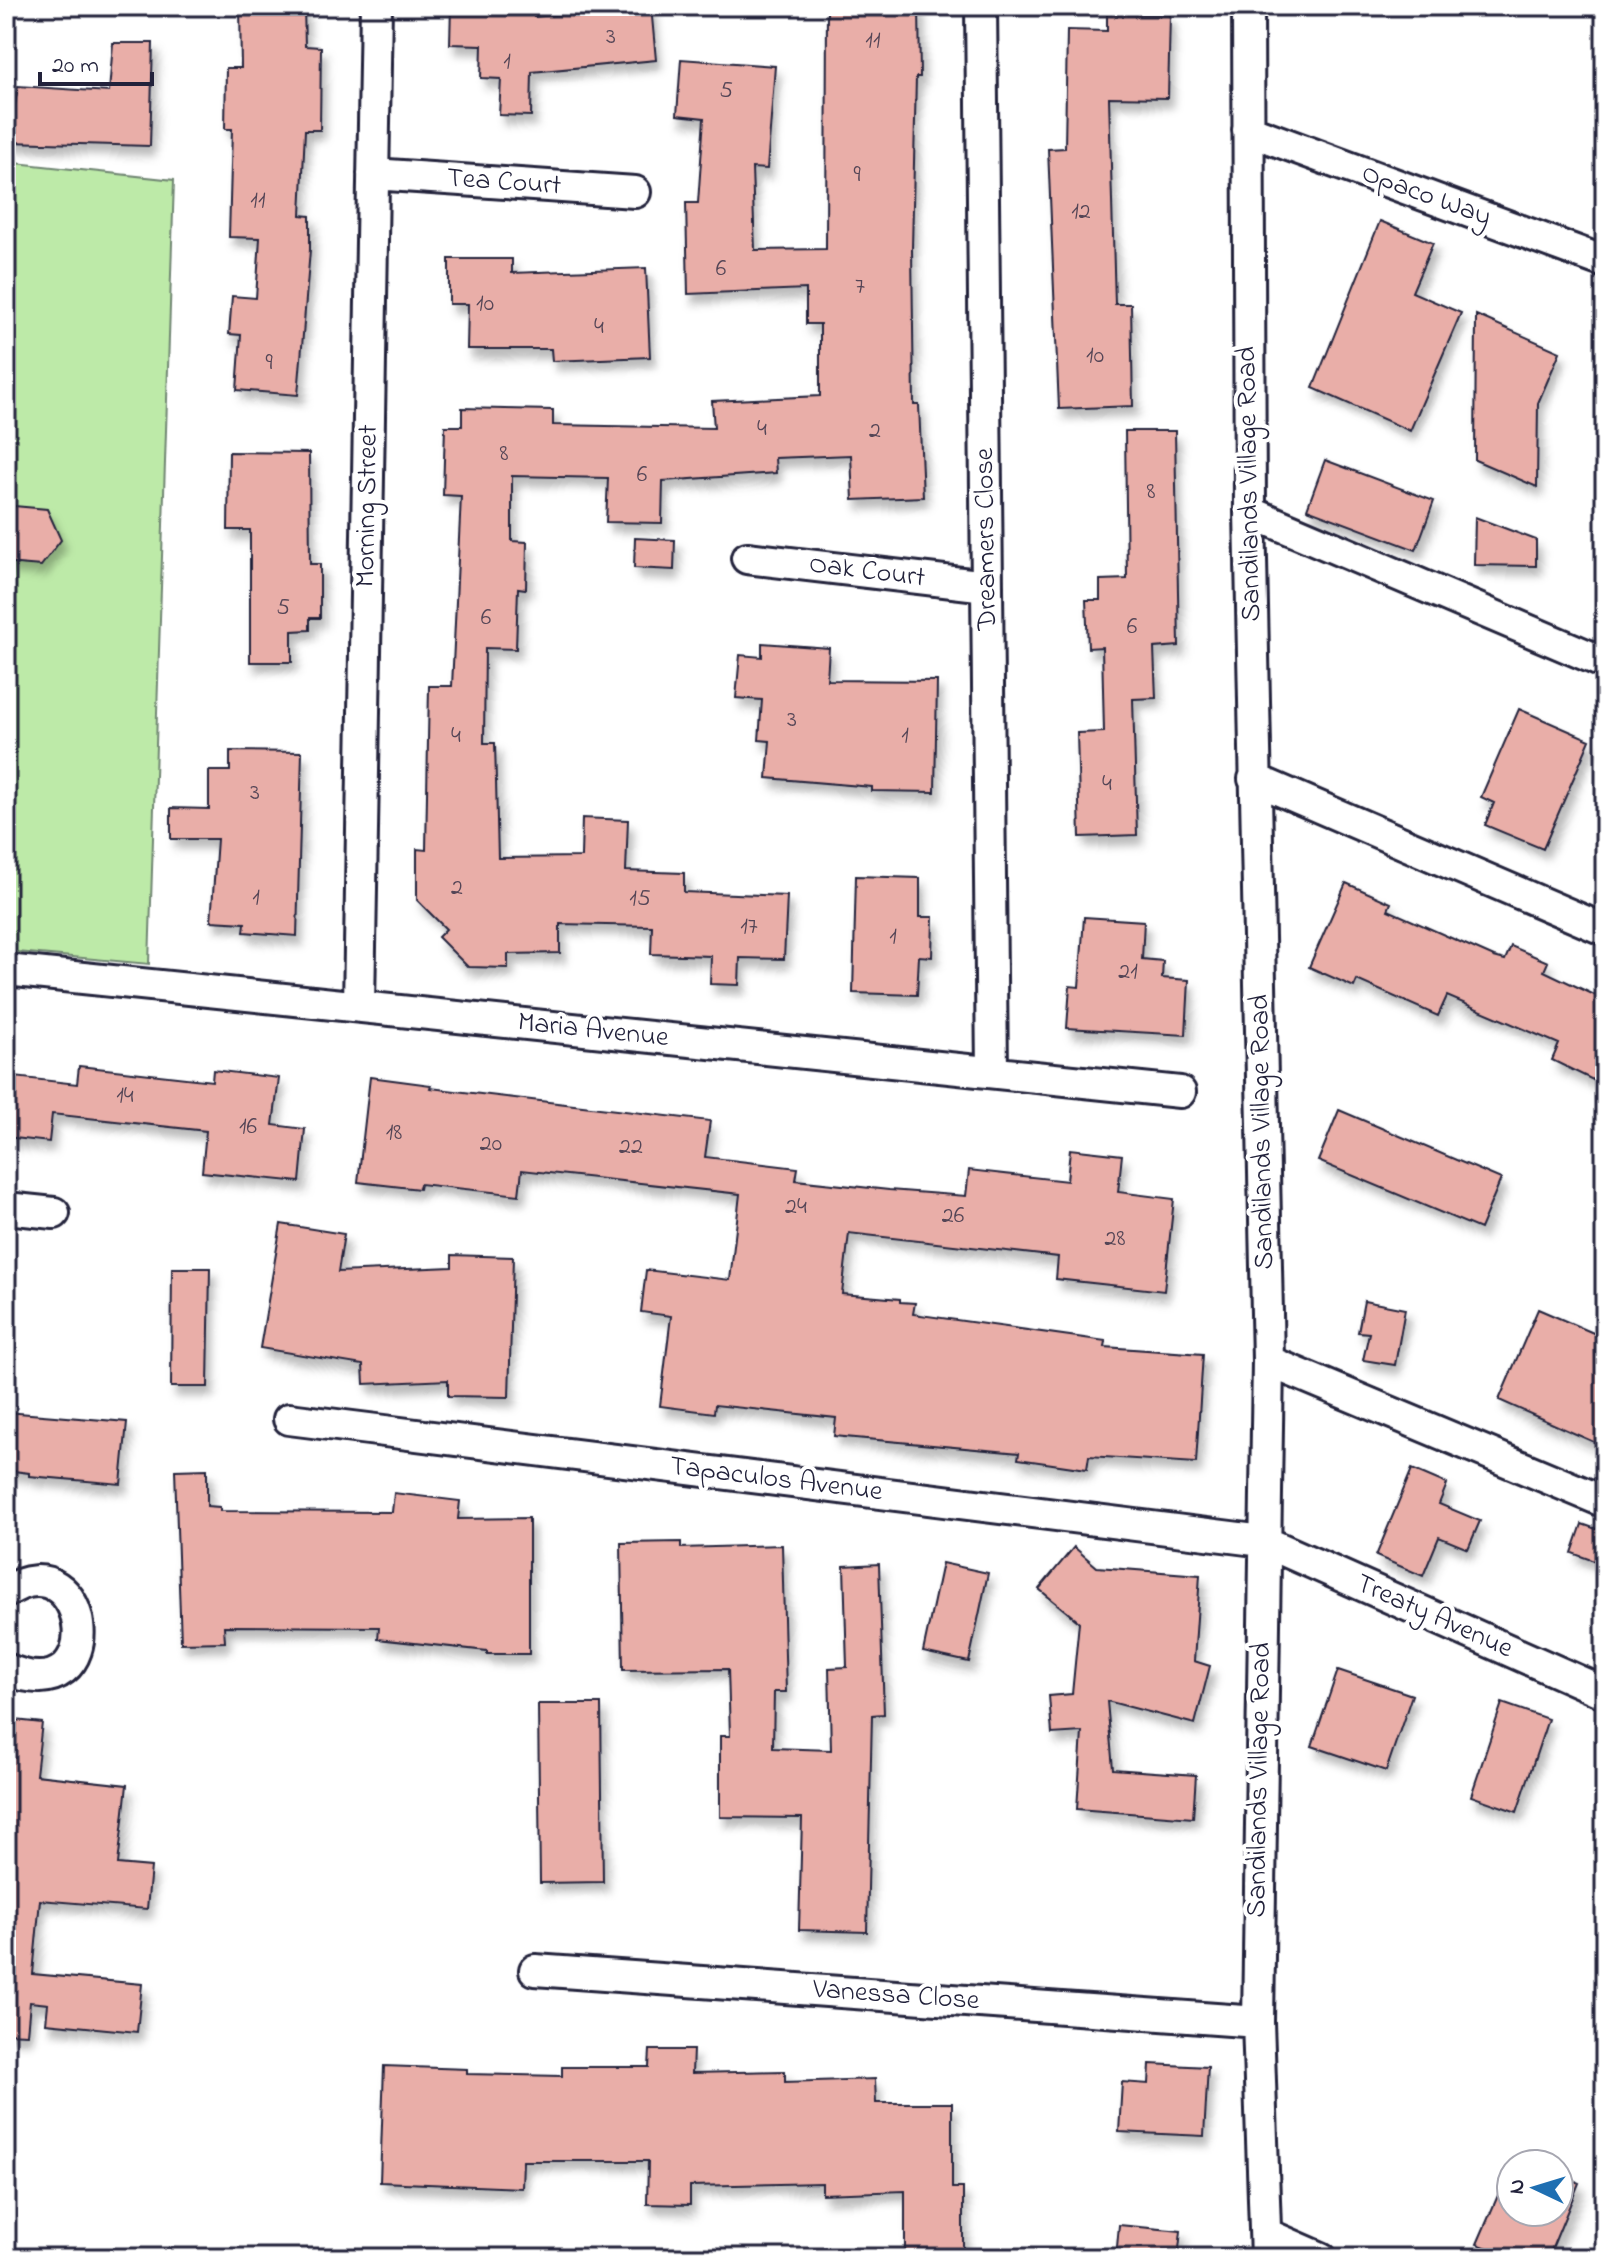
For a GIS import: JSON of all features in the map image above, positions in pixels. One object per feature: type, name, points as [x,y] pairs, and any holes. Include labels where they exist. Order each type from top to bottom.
[{"type":"street","name":"Morning Street","points":[[359,1006],[376,6]]},
{"type":"street","name":"Dreamers Close","points":[[981,6],[992,1072]]},
{"type":"street","name":"Sandilands Village Road","points":[[1248,6],[1250,512],[1268,1361],[1258,2022],[1266,2246]]},
{"type":"street","name":"Opaco Way","points":[[1248,130],[1605,262]]},
{"type":"street","name":"Tea Court","points":[[373,174],[635,192]]},
{"type":"street","points":[[1250,512],[1605,663]]},
{"type":"street","name":"Oak Court","points":[[747,558],[987,586]]},
{"type":"street","points":[[1254,779],[1605,930]]},
{"type":"street","name":"Maria Avenue","points":[[6,970],[1180,1092]]},
{"type":"street","points":[[6,1208],[54,1213]]},
{"type":"street","points":[[1268,1361],[1605,1502]]},
{"type":"street","name":"Tapaculos Avenue","points":[[289,1419],[1263,1541]]},
{"type":"street","name":"Treaty Avenue","points":[[1263,1541],[1605,1693]]},
{"type":"street","points":[[6,1592],[26,1582],[45,1583],[61,1591],[74,1605],[80,1622],[79,1641],[72,1658],[59,1671],[41,1677],[23,1676],[6,1669]]},
{"type":"street","name":"Vanessa Close","points":[[535,1970],[1258,2022]]},
{"type":"street","points":[[1266,2246],[1321,2258]]},
{"type":"green space","points":[[6,162],[174,180],[149,964],[6,951]]},
{"type":"building","points":[[240,6],[304,6],[305,46],[321,47],[320,130],[305,130],[301,215],[310,216],[310,250],[298,395],[237,390],[241,335],[229,334],[232,296],[256,298],[260,238],[229,237],[232,129],[225,129],[226,68],[241,68]]},
{"type":"building","points":[[451,6],[534,7],[534,17],[651,6],[656,60],[532,72],[531,116],[499,115],[501,79],[481,78],[482,45],[450,44]]},
{"type":"building","points":[[827,6],[919,6],[920,77],[916,77],[912,249],[914,405],[919,405],[923,497],[853,500],[851,455],[775,458],[776,473],[663,481],[662,523],[606,522],[608,478],[512,476],[512,541],[527,542],[526,589],[518,588],[516,649],[485,648],[484,743],[495,743],[498,858],[581,857],[582,818],[628,820],[626,871],[684,873],[684,892],[787,896],[784,959],[740,958],[739,985],[710,984],[711,956],[651,954],[652,926],[560,924],[560,953],[508,954],[508,968],[468,967],[438,937],[446,929],[417,900],[417,849],[426,850],[429,686],[452,686],[461,496],[443,495],[445,426],[462,426],[462,408],[553,410],[553,425],[714,428],[712,401],[820,396],[820,324],[806,324],[806,289],[688,294],[686,203],[698,203],[704,118],[677,115],[681,59],[775,66],[767,169],[752,168],[755,250],[826,249]]},
{"type":"building","points":[[1107,14],[1170,15],[1168,98],[1109,97],[1115,304],[1131,304],[1133,406],[1059,409],[1048,149],[1065,148],[1067,30],[1107,31]]},
{"type":"building","points":[[113,43],[153,43],[150,146],[9,142],[18,86],[109,92]]},
{"type":"building","points":[[1380,221],[1433,243],[1412,292],[1461,313],[1410,431],[1313,388]]},
{"type":"building","points":[[449,259],[512,259],[512,273],[646,268],[650,357],[552,361],[551,349],[467,349],[468,304],[449,304]]},
{"type":"building","points":[[1476,315],[1560,352],[1538,403],[1537,487],[1475,460]]},
{"type":"building","points":[[1125,431],[1175,431],[1179,646],[1154,648],[1156,698],[1133,699],[1137,835],[1080,837],[1077,733],[1104,732],[1102,647],[1088,648],[1086,600],[1100,600],[1100,580],[1127,579]]},
{"type":"building","points":[[229,452],[309,453],[310,564],[320,564],[320,618],[310,618],[310,630],[292,631],[292,662],[250,662],[250,530],[228,530]]},
{"type":"building","points":[[1325,460],[1434,501],[1416,550],[1307,509]]},
{"type":"building","points":[[14,506],[47,509],[61,540],[41,566],[6,563],[6,517]]},
{"type":"building","points":[[1475,517],[1536,540],[1536,566],[1474,565]]},
{"type":"building","points":[[635,538],[675,540],[674,570],[634,568]]},
{"type":"building","points":[[762,643],[829,648],[827,680],[937,681],[935,792],[872,791],[872,787],[767,778],[770,741],[759,740],[762,700],[736,698],[740,655],[762,657]]},
{"type":"building","points":[[1519,709],[1590,740],[1543,849],[1485,825],[1494,803],[1481,797]]},
{"type":"building","points":[[230,751],[302,752],[297,936],[244,932],[245,923],[211,921],[217,839],[171,839],[171,808],[209,809],[209,771],[230,771]]},
{"type":"building","points":[[856,876],[920,878],[920,917],[933,917],[932,957],[919,956],[917,995],[853,993]]},
{"type":"building","points":[[1346,883],[1391,903],[1388,910],[1494,957],[1505,960],[1511,946],[1548,962],[1544,971],[1605,1000],[1605,1086],[1552,1060],[1559,1044],[1447,996],[1438,1016],[1357,980],[1354,987],[1309,967]]},
{"type":"building","points":[[1084,917],[1144,921],[1142,959],[1163,961],[1162,978],[1189,980],[1186,1035],[1067,1028],[1070,986],[1079,987]]},
{"type":"building","points":[[79,1066],[212,1081],[213,1070],[279,1078],[273,1125],[305,1129],[300,1182],[202,1172],[206,1131],[52,1114],[49,1142],[6,1137],[6,1076],[77,1084]]},
{"type":"building","points":[[370,1077],[431,1085],[430,1088],[710,1121],[705,1157],[798,1168],[796,1180],[889,1190],[966,1196],[969,1170],[1067,1181],[1070,1149],[1122,1155],[1118,1192],[1174,1199],[1164,1291],[1056,1279],[1058,1257],[849,1233],[842,1294],[900,1299],[900,1302],[915,1303],[913,1314],[1106,1341],[1105,1347],[1203,1354],[1196,1463],[1089,1456],[1087,1469],[1018,1459],[1019,1453],[834,1436],[836,1418],[715,1405],[714,1413],[660,1406],[671,1316],[641,1312],[646,1270],[730,1280],[740,1194],[522,1170],[519,1195],[420,1184],[419,1189],[358,1182]]},
{"type":"building","points":[[1339,1110],[1501,1179],[1480,1229],[1318,1161]]},
{"type":"building","points":[[281,1224],[344,1234],[338,1272],[452,1267],[452,1255],[513,1257],[509,1397],[448,1396],[448,1380],[364,1384],[363,1365],[260,1348]]},
{"type":"building","points":[[172,1268],[210,1268],[208,1387],[171,1387]]},
{"type":"building","points":[[1364,1301],[1405,1309],[1395,1365],[1363,1360],[1369,1333],[1358,1332]]},
{"type":"building","points":[[1538,1309],[1605,1338],[1605,1447],[1499,1400]]},
{"type":"building","points":[[6,1412],[127,1422],[121,1484],[29,1476],[29,1473],[6,1470]]},
{"type":"building","points":[[207,1469],[207,1506],[220,1507],[220,1511],[392,1512],[394,1493],[460,1501],[458,1519],[529,1518],[529,1654],[487,1654],[487,1651],[378,1639],[379,1627],[224,1626],[225,1642],[181,1643],[175,1470]]},
{"type":"building","points":[[1412,1469],[1447,1484],[1439,1504],[1480,1521],[1468,1549],[1439,1537],[1423,1576],[1376,1556]]},
{"type":"building","points":[[1582,1524],[1605,1532],[1605,1565],[1572,1553]]},
{"type":"building","points":[[681,1542],[681,1548],[782,1545],[786,1692],[774,1692],[773,1748],[831,1750],[829,1668],[847,1667],[844,1566],[879,1564],[884,1714],[872,1715],[867,1932],[799,1930],[802,1818],[720,1817],[720,1736],[730,1736],[728,1669],[623,1670],[621,1543]]},
{"type":"building","points":[[1074,1547],[1097,1567],[1200,1575],[1194,1661],[1210,1666],[1195,1724],[1107,1701],[1113,1769],[1196,1775],[1193,1818],[1077,1809],[1082,1732],[1052,1734],[1049,1696],[1072,1694],[1079,1622],[1039,1589]]},
{"type":"building","points":[[942,1563],[988,1573],[969,1662],[923,1652]]},
{"type":"building","points":[[1338,1670],[1412,1695],[1386,1771],[1312,1746]]},
{"type":"building","points":[[1502,1703],[1548,1719],[1517,1812],[1471,1796]]},
{"type":"building","points":[[538,1704],[601,1704],[603,1882],[540,1883]]},
{"type":"building","points":[[6,1719],[42,1723],[36,1775],[127,1785],[118,1864],[151,1867],[147,1909],[40,1900],[33,1974],[142,1984],[137,2032],[46,2023],[48,2004],[30,2002],[27,2034],[6,2033]]},
{"type":"building","points":[[650,2050],[693,2050],[692,2073],[785,2071],[785,2082],[875,2079],[876,2103],[952,2103],[952,2188],[963,2188],[963,2258],[905,2258],[905,2191],[822,2194],[822,2183],[690,2186],[690,2205],[647,2204],[648,2161],[523,2161],[522,2188],[380,2182],[384,2066],[467,2069],[467,2074],[562,2076],[562,2067],[649,2067]]},
{"type":"building","points":[[1150,2064],[1208,2067],[1204,2136],[1119,2132],[1122,2082],[1149,2084]]},
{"type":"building","points":[[1495,2202],[1495,2228],[1560,2228],[1548,2258],[1484,2258],[1488,2248],[1477,2244]]},
{"type":"building","points":[[1119,2225],[1181,2231],[1178,2258],[1116,2258]]}]
